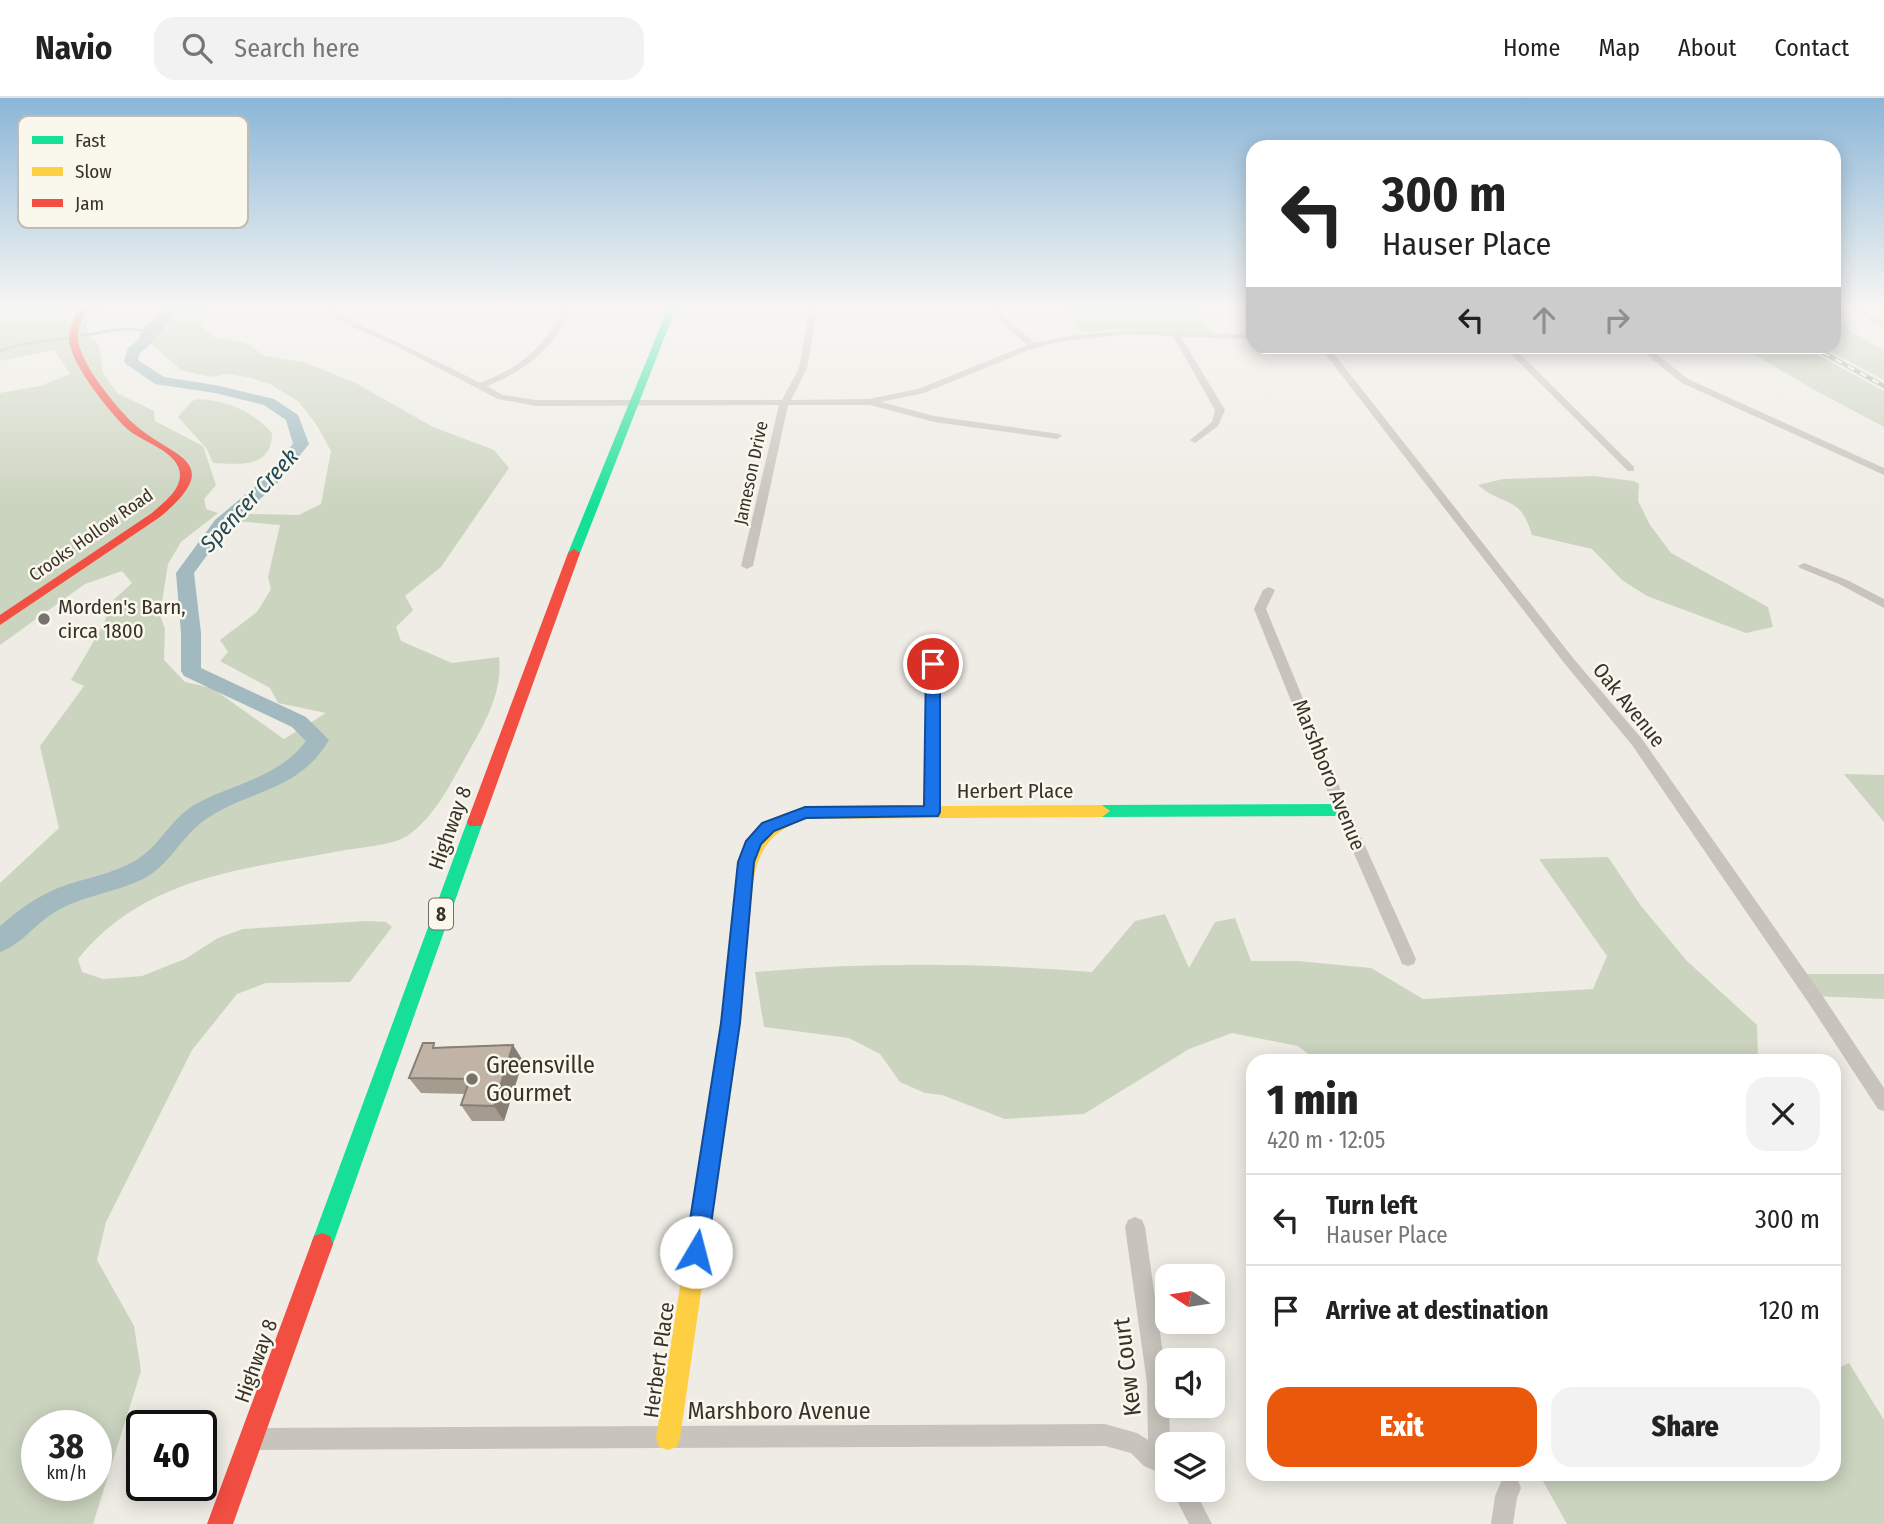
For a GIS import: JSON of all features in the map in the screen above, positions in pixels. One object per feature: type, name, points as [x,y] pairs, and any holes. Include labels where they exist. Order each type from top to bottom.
[{"type":"street","name":"Crooks Hollow Road","points":[[0,621],[156,514],[178,493],[186,478],[185,468],[178,458],[133,429],[87,375]]},
{"type":"street","points":[[458,375],[501,397],[536,403],[869,402],[921,391],[967,375]]},
{"type":"street","points":[[480,386],[510,375]]},
{"type":"street","name":"Highway 8","points":[[220,1524],[561,585],[646,375]]},
{"type":"street","name":"Jameson Drive","points":[[747,566],[781,410],[800,375]]},
{"type":"street","points":[[1195,439],[1220,418],[1220,410],[1199,375]]},
{"type":"street","name":"Oak Avenue","points":[[1344,375],[1569,661],[1637,742],[1884,1103]]},
{"type":"street","points":[[1536,375],[1631,469]]},
{"type":"street","points":[[1677,375],[1685,381],[1884,472]]},
{"type":"street","points":[[869,402],[934,419],[1057,436]]},
{"type":"street","points":[[1804,566],[1843,582],[1884,604]]},
{"type":"street","name":"Marshboro Avenue","points":[[1269,590],[1260,608],[1342,810],[1408,959]]},
{"type":"street","points":[[932,812],[933,639]]},
{"type":"street","name":"Herbert Place","points":[[668,1438],[731,1023],[746,862],[755,841],[768,827],[805,813],[1342,810]]},
{"type":"street","name":"Kew Court","points":[[1135,1227],[1157,1383],[1161,1432]]},
{"type":"street","name":"Marshboro Avenue","points":[[250,1439],[1105,1436],[1137,1444],[1155,1460]]},
{"type":"street","points":[[1502,1524],[1506,1508],[1505,1498],[1510,1488]]},
{"type":"street","points":[[1189,1502],[1201,1524]]},
{"type":"green space","points":[[69,375],[104,375],[117,393],[154,411],[155,421],[203,446],[216,485],[204,499],[206,509],[218,513],[181,542],[168,564],[160,615],[165,629],[164,660],[185,682],[212,688],[284,739],[326,713],[278,703],[270,688],[220,661],[228,652],[220,640],[257,612],[271,589],[268,577],[280,525],[236,521],[249,514],[299,515],[321,504],[331,451],[316,424],[299,402],[272,385],[231,375],[335,375],[354,382],[433,427],[494,450],[509,468],[441,567],[405,596],[413,610],[396,627],[401,641],[452,663],[499,657],[498,682],[487,718],[449,786],[427,818],[407,836],[394,842],[232,871],[164,894],[133,910],[104,932],[78,959],[82,972],[103,979],[142,976],[185,959],[218,938],[243,929],[366,921],[386,922],[392,927],[350,982],[266,983],[237,994],[192,1050],[106,1222],[97,1260],[134,1326],[141,1371],[129,1410],[126,1410],[126,1419],[112,1463],[112,1410],[21,1410],[21,1501],[100,1501],[93,1524],[0,1524],[0,883],[59,828],[40,746],[84,686],[71,680],[105,622],[108,605],[132,583],[122,571],[85,584],[0,645],[0,393],[40,386]]},
{"type":"green space","points":[[1788,375],[1854,375],[1884,391],[1884,427]]},
{"type":"green space","points":[[199,399],[230,405],[256,419],[272,433],[271,445],[266,453],[252,462],[213,463],[207,449],[178,417],[192,401]]},
{"type":"green space","points":[[1594,476],[1639,484],[1638,501],[1650,525],[1671,553],[1768,607],[1773,627],[1746,633],[1647,596],[1622,580],[1592,549],[1532,535],[1517,507],[1478,485],[1503,479]]},
{"type":"green space","points":[[1844,774],[1884,775],[1884,822]]},
{"type":"green space","points":[[1608,857],[1641,906],[1687,961],[1757,1025],[1758,1054],[1308,1054],[1298,1046],[1232,1033],[1189,1049],[1084,1114],[1005,1119],[900,1082],[880,1054],[849,1038],[764,1027],[755,972],[924,965],[1092,972],[1135,921],[1165,914],[1189,968],[1215,922],[1235,918],[1251,961],[1298,961],[1371,968],[1423,999],[1593,989],[1607,956],[1539,859]]},
{"type":"green space","points":[[1798,974],[1884,974],[1884,999],[1814,996]]},
{"type":"green space","points":[[1849,1363],[1884,1420],[1884,1524],[1567,1524],[1543,1481],[1841,1481],[1841,1367]]},
{"type":"building","points":[[423,1043],[434,1043],[433,1048],[513,1045],[494,1106],[461,1105],[470,1079],[409,1078]]},
{"type":"waterway","name":"Spencer Creek","points":[[0,942],[26,919],[55,900],[123,877],[145,866],[160,854],[193,817],[282,775],[296,766],[318,740],[299,722],[191,671],[191,633],[185,573],[221,524],[270,482],[301,444],[293,418],[269,402],[215,389],[160,381],[151,375]]},
{"type":"railway","points":[[1863,375],[1884,386]]},
{"type":"traffic: fast","points":[[574,553],[645,375]]},
{"type":"traffic: fast","points":[[1102,811],[1342,810]]},
{"type":"traffic: fast","points":[[322,1244],[475,822]]},
{"type":"traffic: slow","points":[[742,905],[746,871],[755,846],[773,827],[805,813],[1102,811]]},
{"type":"traffic: slow","points":[[668,1438],[709,1167]]},
{"type":"traffic: jam","points":[[0,621],[156,515],[176,497],[184,483],[186,475],[179,458],[130,426],[88,375]]},
{"type":"traffic: jam","points":[[475,822],[574,553]]},
{"type":"traffic: jam","points":[[709,1167],[731,1023],[742,905]]},
{"type":"traffic: jam","points":[[220,1524],[322,1244]]},
{"type":"place","name":"Morden's Barn, circa 1800","points":[[44,619]]},
{"type":"place","name":"Greensville Gourmet","points":[[472,1079]]},
{"type":"route","points":[[696,1252],[731,1023],[746,862],[755,841],[768,827],[788,817],[805,813],[932,812],[933,664]]}]
